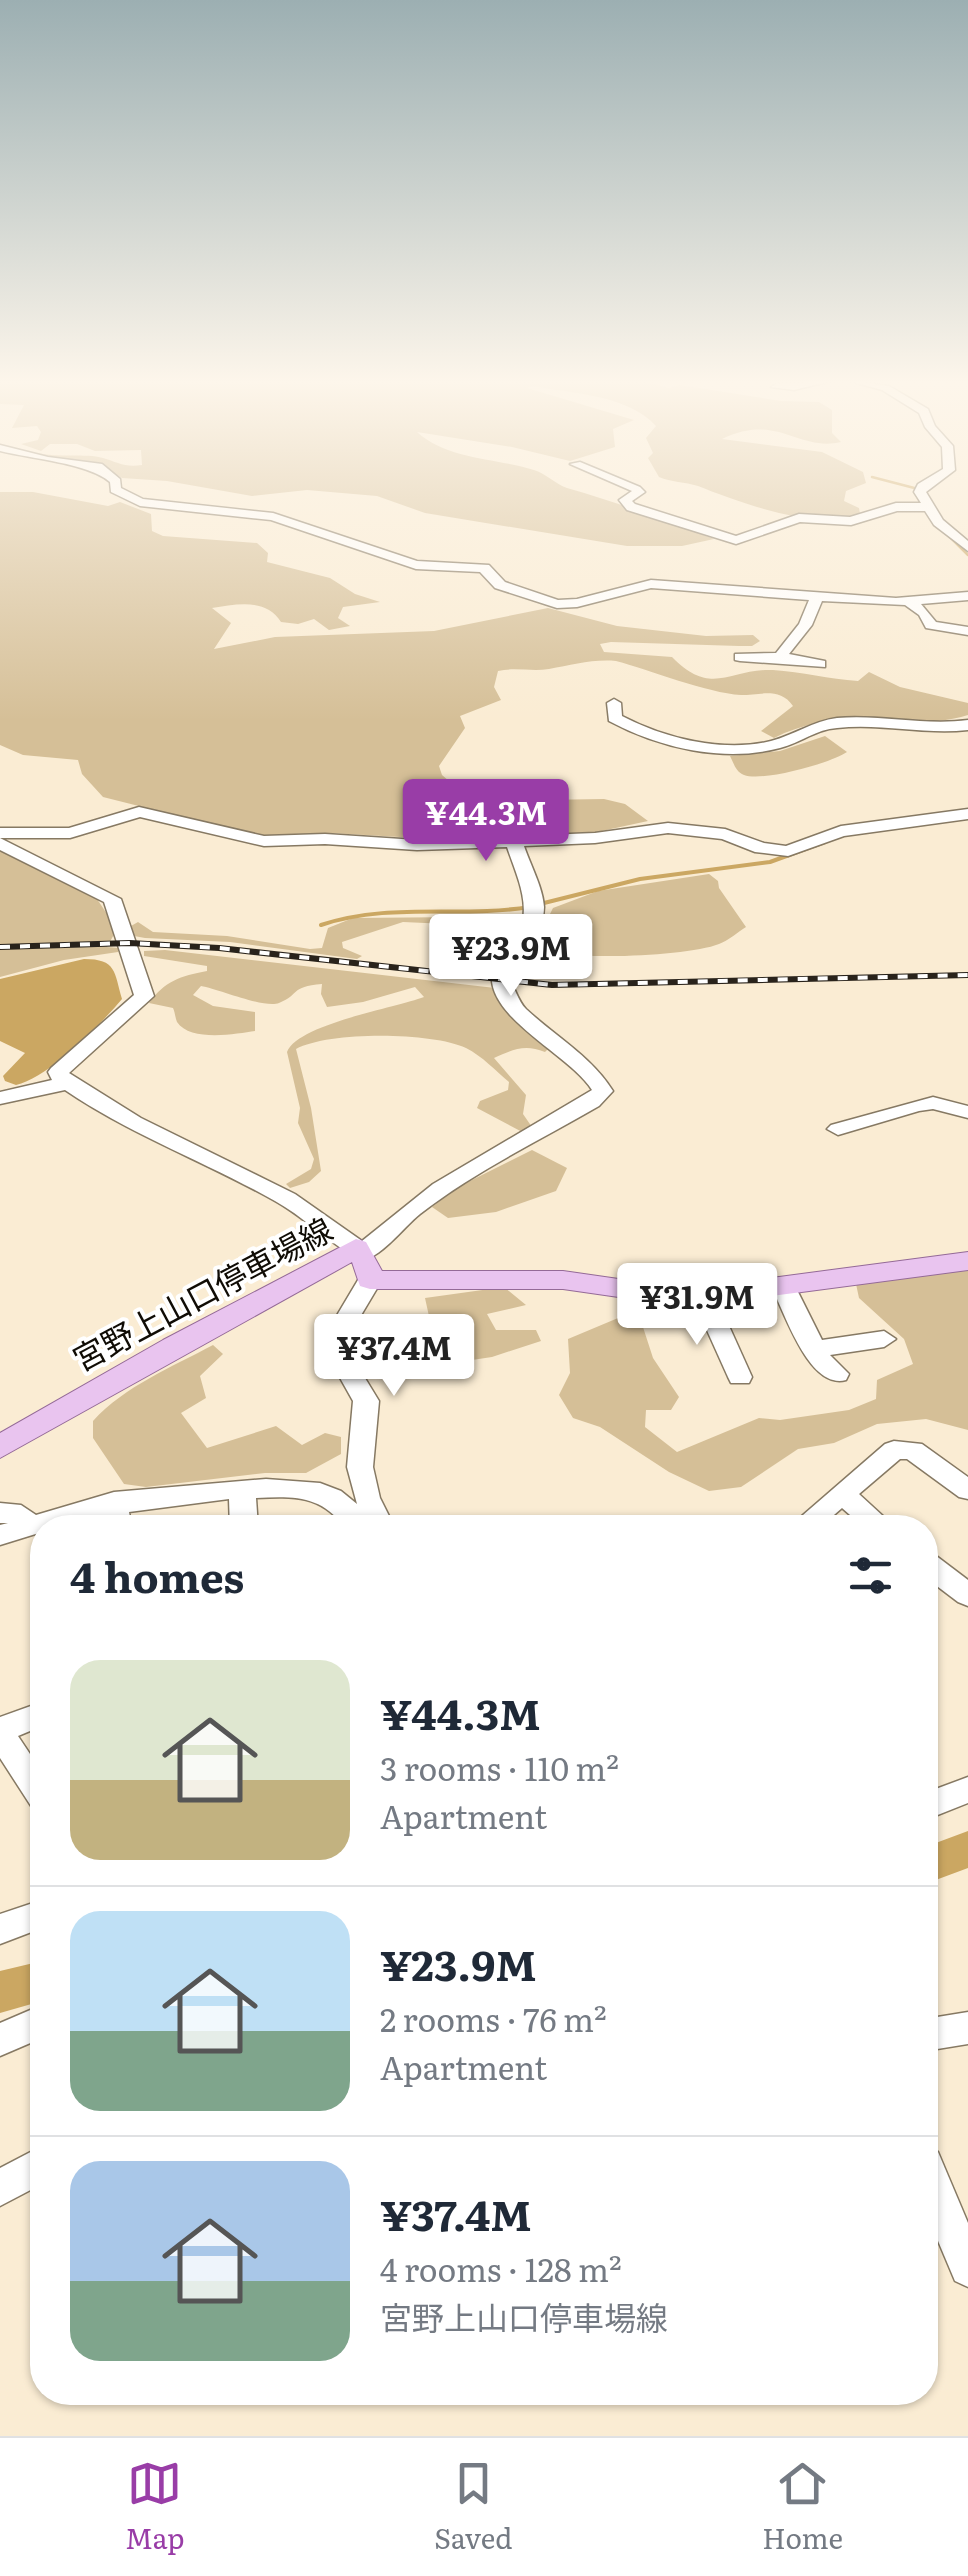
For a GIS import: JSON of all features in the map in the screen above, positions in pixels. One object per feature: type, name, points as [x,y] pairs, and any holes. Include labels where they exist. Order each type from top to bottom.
[{"type":"main road","name":"宮野上山口停車場線","points":[[0,1448],[206,1328],[362,1261],[626,1286],[673,1297],[704,1297],[968,1261]]},
{"type":"street","points":[[122,494],[133,500],[264,515],[342,537],[416,565],[484,568],[500,584],[556,604],[577,603],[651,584],[908,602],[968,596]]},
{"type":"street","points":[[636,494],[625,500],[631,508],[736,540],[799,518],[851,520],[896,507],[928,507]]},
{"type":"street","points":[[922,494],[938,522],[968,547]]},
{"type":"street","points":[[780,658],[805,625],[818,595]]},
{"type":"street","points":[[908,602],[925,612],[931,625],[968,631]]},
{"type":"street","points":[[740,658],[820,664]]},
{"type":"street","points":[[614,703],[614,718],[628,727],[690,743],[737,749],[776,745],[811,729],[839,723],[916,729],[968,725]]},
{"type":"street","points":[[0,833],[70,834],[139,812],[264,840],[417,844],[595,838],[686,829],[788,851],[841,831],[968,814]]},
{"type":"street","points":[[446,953],[452,960],[494,971],[516,956],[535,906],[512,840]]},
{"type":"street","points":[[0,843],[112,899],[135,960],[144,996],[58,1072],[68,1083],[140,1126],[315,1214],[362,1261]]},
{"type":"street","points":[[376,1515],[360,1467],[366,1401],[342,1360],[338,1344],[362,1261],[377,1236],[453,1182],[592,1102],[603,1091],[582,1062],[545,1036],[503,994],[494,971]]},
{"type":"street","points":[[0,1098],[68,1083]]},
{"type":"street","points":[[838,1129],[932,1103],[968,1112]]},
{"type":"street","points":[[783,1286],[823,1366],[837,1374]]},
{"type":"street","points":[[704,1297],[740,1377]]},
{"type":"street","points":[[815,1349],[884,1340]]},
{"type":"street","points":[[818,1515],[894,1450],[913,1450],[968,1490]]},
{"type":"street","points":[[117,1515],[242,1489],[306,1489],[326,1495],[352,1515]]},
{"type":"street","points":[[242,1489],[243,1515]]},
{"type":"street","points":[[843,1495],[867,1515]]},
{"type":"street","points":[[0,1512],[12,1512],[30,1524]]},
{"type":"street","points":[[0,1536],[30,1526]]},
{"type":"street","points":[[938,1572],[968,1595]]},
{"type":"street","points":[[30,1719],[0,1732],[30,1779]]},
{"type":"street","points":[[938,1802],[968,1790]]},
{"type":"street","points":[[0,1929],[30,1918]]},
{"type":"street","points":[[0,2040],[30,2026]]},
{"type":"street","points":[[938,2033],[968,2028]]},
{"type":"street","points":[[0,2188],[30,2171]]},
{"type":"street","points":[[938,2196],[968,2268]]},
{"type":"shaded area","points":[[0,494],[42,494],[108,506],[120,502],[151,514],[152,531],[163,536],[257,543],[268,553],[267,562],[330,578],[355,594],[380,602],[343,607],[338,618],[350,626],[329,630],[314,619],[298,624],[281,622],[259,606],[212,608],[231,623],[214,649],[275,637],[434,631],[548,608],[617,626],[706,636],[753,635],[760,641],[752,646],[600,644],[604,652],[672,657],[686,669],[710,679],[773,670],[858,681],[869,672],[900,687],[968,703],[968,715],[944,720],[824,722],[774,738],[761,731],[793,706],[776,694],[727,693],[616,661],[498,671],[494,687],[501,700],[460,716],[465,728],[439,766],[442,775],[478,806],[498,809],[540,800],[604,799],[625,804],[648,821],[597,832],[518,836],[471,824],[417,838],[331,833],[270,837],[246,833],[103,797],[82,774],[78,760],[23,755],[0,745]]},
{"type":"shaded area","points":[[350,494],[585,494],[714,539],[682,546],[627,546],[425,513],[377,496]]},
{"type":"shaded area","points":[[719,494],[845,494],[844,501],[859,508],[860,514],[823,519],[756,507]]},
{"type":"shaded area","points":[[825,736],[847,752],[781,774],[744,775],[730,756],[780,751]]},
{"type":"shaded area","points":[[0,851],[32,862],[93,893],[117,929],[107,947],[119,948],[118,952],[64,960],[0,977]]},
{"type":"shaded area","points":[[709,874],[718,881],[746,927],[722,943],[684,952],[633,956],[547,950],[541,932],[553,908],[598,891]]},
{"type":"shaded area","points":[[463,917],[468,926],[458,931],[447,924],[403,922],[342,942],[343,948],[362,956],[357,959],[230,942],[145,938],[134,936],[131,926],[138,922],[153,932],[227,936],[310,949],[322,948],[328,928],[353,918]]},
{"type":"shaded area","points":[[516,920],[510,952],[504,957],[486,964],[460,957],[487,922]]},
{"type":"shaded area","points":[[165,950],[495,988],[549,1048],[545,1052],[520,1049],[494,1058],[526,1095],[523,1114],[534,1130],[526,1134],[477,1108],[480,1101],[508,1090],[509,1082],[466,1048],[430,1039],[381,1036],[311,1043],[296,1049],[321,1171],[309,1182],[290,1188],[286,1184],[311,1169],[314,1159],[298,1123],[300,1108],[287,1052],[295,1042],[328,1025],[424,997],[415,987],[363,1002],[327,1007],[321,994],[322,984],[304,987],[286,1000],[272,1004],[201,986],[193,995],[213,1006],[255,1012],[255,1031],[202,1034],[183,1028],[173,1008],[149,1003],[174,981],[207,971],[207,966],[144,956],[144,951]]},
{"type":"shaded area","points":[[84,959],[103,961],[112,969],[122,999],[88,1036],[44,1072],[16,1085],[5,1081],[3,1076],[25,1053],[0,1041],[0,979]]},
{"type":"shaded area","points":[[532,1150],[567,1168],[556,1191],[496,1212],[448,1218],[432,1207],[454,1189]]},
{"type":"shaded area","points":[[968,1270],[968,1430],[926,1419],[877,1424],[834,1443],[798,1449],[741,1487],[709,1491],[669,1472],[600,1427],[573,1418],[559,1395],[570,1373],[568,1339],[630,1313],[642,1324],[653,1358],[679,1397],[671,1410],[646,1410],[645,1427],[677,1452],[759,1418],[780,1420],[849,1410],[876,1399],[877,1380],[913,1364],[904,1339],[859,1298],[856,1284]]},
{"type":"shaded area","points":[[504,1287],[526,1305],[487,1314],[496,1330],[536,1330],[541,1341],[492,1357],[452,1363],[434,1339],[425,1298]]},
{"type":"shaded area","points":[[213,1345],[223,1354],[200,1376],[206,1398],[181,1413],[207,1448],[276,1426],[302,1445],[325,1433],[341,1437],[341,1454],[306,1473],[265,1473],[146,1487],[124,1484],[93,1438],[93,1421],[134,1387]]},
{"type":"waterway","points":[[949,536],[968,555]]},
{"type":"waterway","points":[[540,904],[640,879],[770,862],[825,842]]},
{"type":"waterway","points":[[321,925],[372,914],[530,907]]},
{"type":"waterway","points":[[938,1861],[968,1849]]},
{"type":"waterway","points":[[0,1992],[30,1984]]},
{"type":"railway","points":[[0,947],[130,943],[219,948],[552,985],[968,975]]}]
